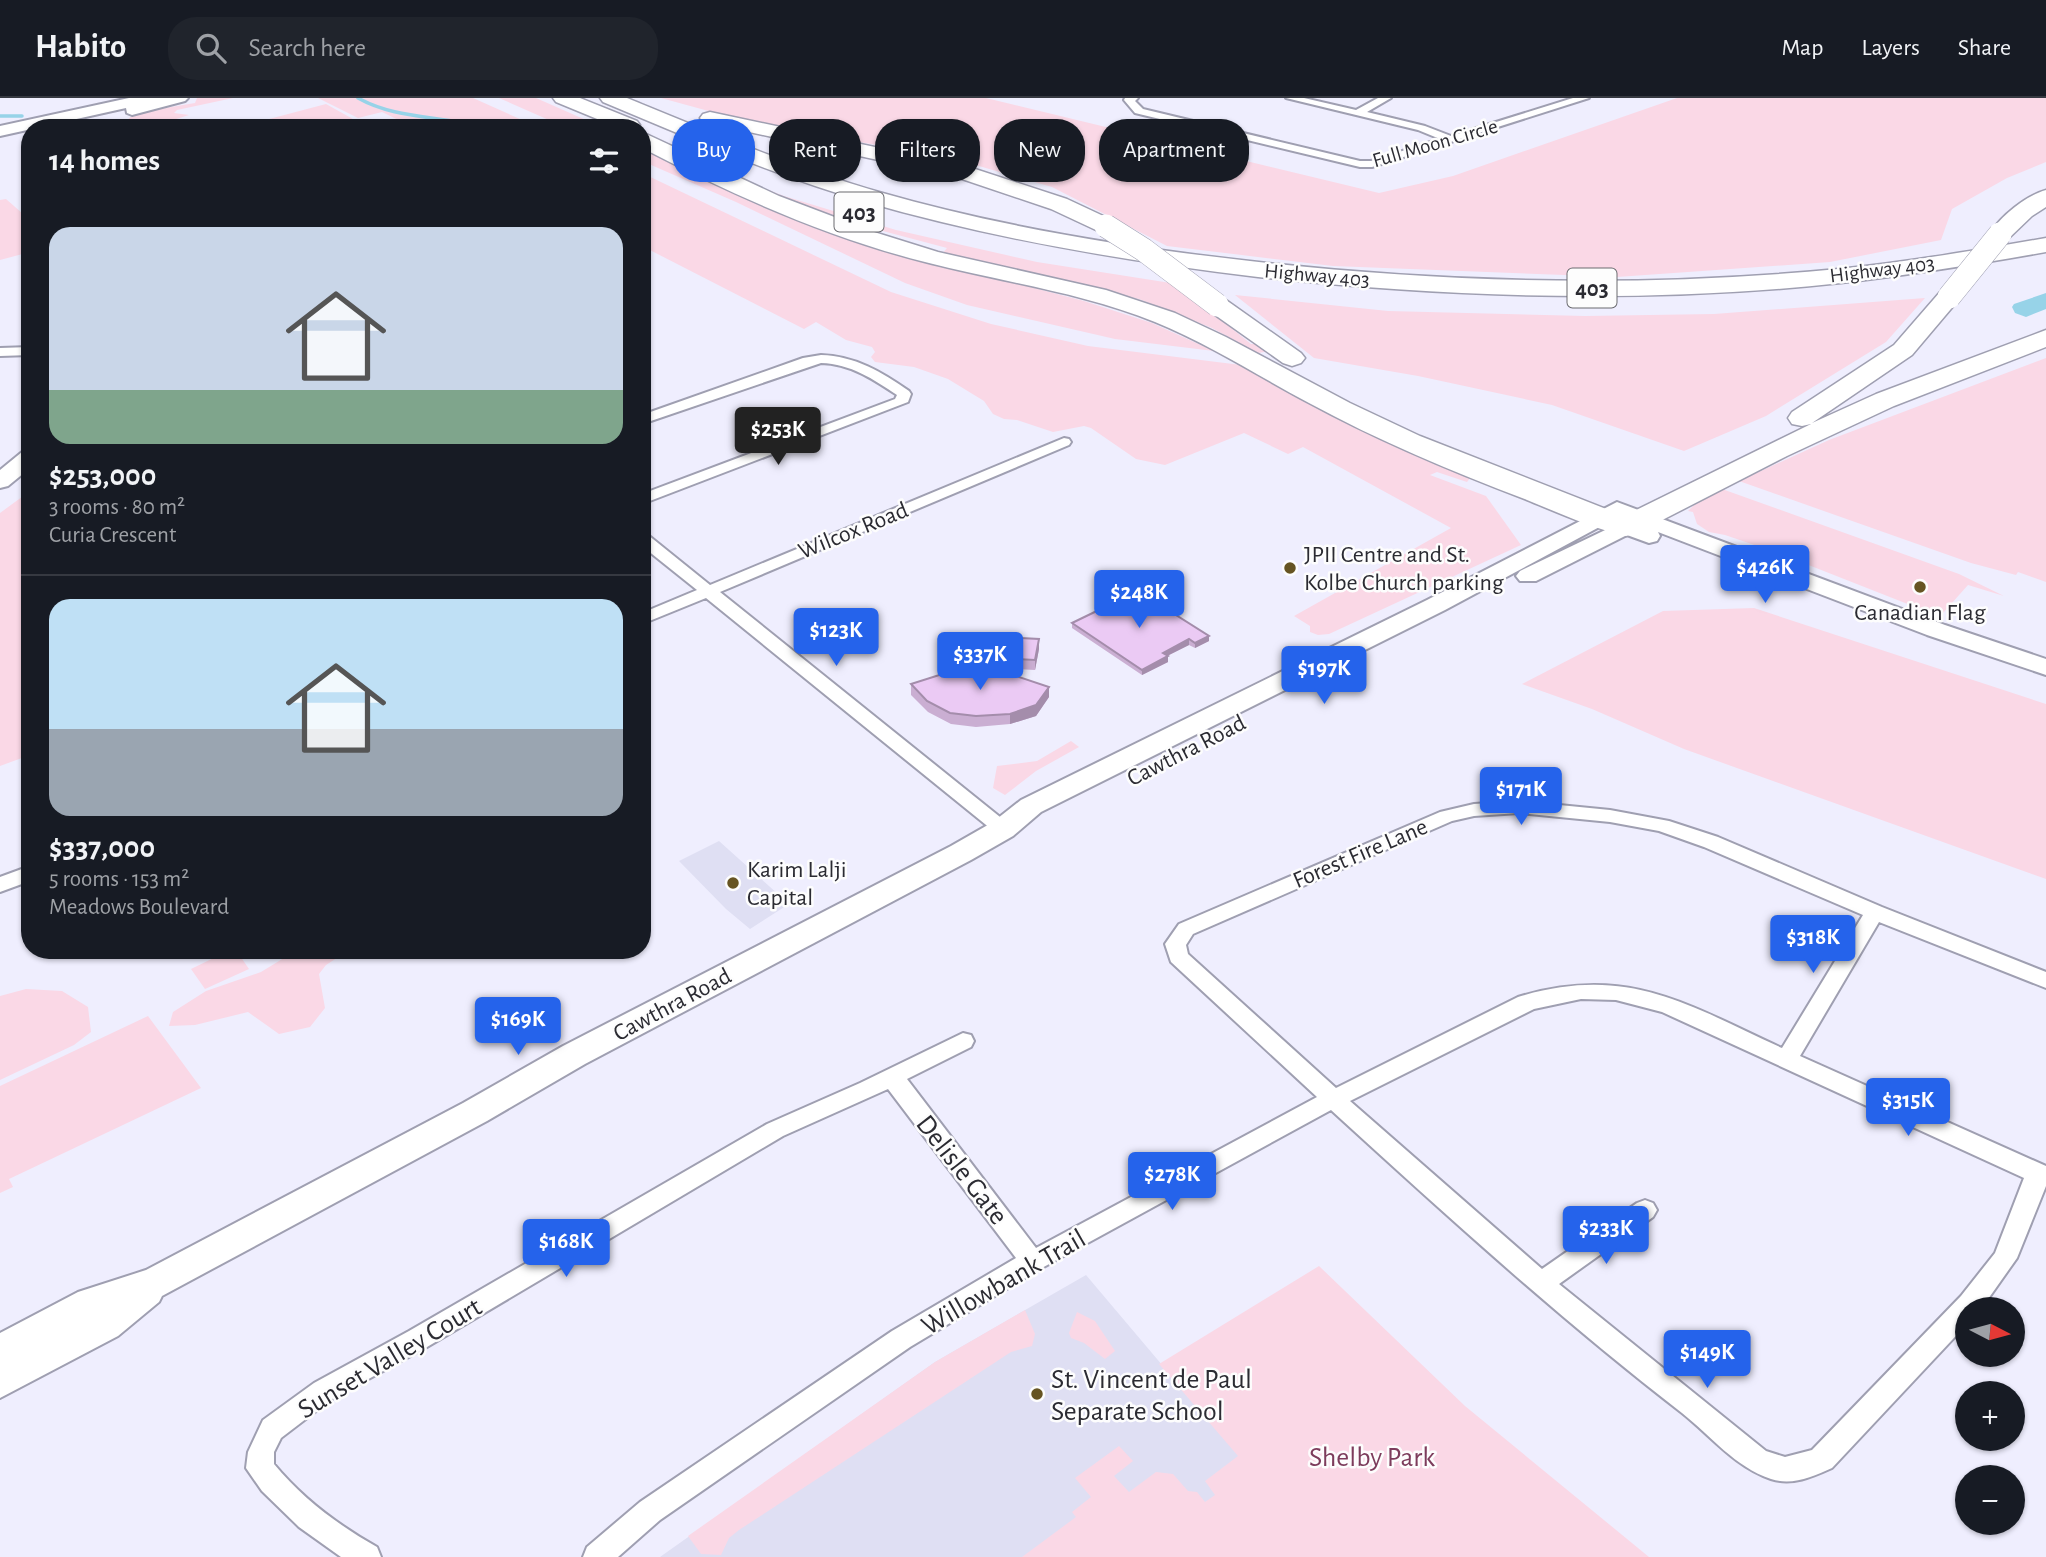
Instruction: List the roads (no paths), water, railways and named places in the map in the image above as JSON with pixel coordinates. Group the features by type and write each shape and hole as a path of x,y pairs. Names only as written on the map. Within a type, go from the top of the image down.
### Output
{"highway":[{"name":"Highway 403","path":"563,98 611,119"},
{"name":"Highway 403","path":"610,98 785,168 913,208 998,229 1112,250 1292,274 1496,287 1677,286 1849,274 2046,245"},
{"path":"642,98 750,128 973,175 1045,198 1106,226 1144,250 1292,358 1360,399 1621,518"},
{"name":"Highway 403","path":"651,136 813,198 934,232 1097,265 1287,291 1501,304 1699,303 1837,293 2046,265"},
{"path":"651,138 751,192 855,235 930,257 1089,294 1169,319 1219,342 1392,435 1621,518 1705,476 1885,400 2046,338"},
{"path":"1705,476 1835,398 1903,350 2000,234 2024,211 2046,197"}],"main road":[{"path":"93,119 150,98"},
{"path":"94,119 180,98"},
{"path":"62,101 89,119"},
{"path":"0,131 21,128"},
{"path":"0,140 21,136"},
{"path":"0,481 21,464"},
{"path":"0,500 21,485"},
{"path":"1621,518 2046,667"},
{"path":"1621,518 1868,621 2046,682"},
{"name":"Cawthra Road","path":"0,1351 91,1303 157,1282 475,1112 574,1055 1003,829 1045,821 1621,518"},
{"name":"Cawthra Road","path":"0,1381 105,1325 157,1282"}],"street":[{"name":"Full Moon Circle","path":"1133,98 1129,100 1131,105 1139,111 1360,163 1385,160 1584,98"},
{"path":"1291,98 1421,128 1452,140"},
{"path":"1358,113 1386,98"},
{"path":"0,352 21,351"},
{"path":"651,417 808,361 827,358 842,359 854,364 904,394 901,402 651,496"},
{"name":"Wilcox Road","path":"651,615 1064,442"},
{"path":"651,545 1003,829"},
{"name":"Forest Fire Lane","path":"1334,1098 1192,971 1178,957 1175,944 1186,929 1208,919 1447,816 1484,808 1519,807 1610,816 1662,825 1711,842 1875,912 2046,980"},
{"path":"0,885 21,877"},
{"path":"1334,1098 1540,1284 1639,1368 1721,1429 1760,1462 1779,1470 1801,1469 1822,1459 1970,1304 2005,1258 2042,1175 1787,1059 1875,912"},
{"name":"Willowbank Trail","path":"597,1557 650,1511 901,1339 1031,1262 1334,1098 1525,1003 1550,994 1578,990 1628,994 1670,1006 1787,1059"},
{"name":"Sunset Valley Court","path":"367,1557 322,1531 260,1468 261,1452 272,1429 323,1391 418,1339 775,1130 892,1077 963,1041"},
{"name":"Delisle Gate","path":"892,1077 1021,1244 1031,1262"},
{"path":"1540,1284 1645,1210"}],"water":[{"path":"2046,293 2046,309 2026,317 2015,313 2012,307 2014,304"}],"waterway":[{"path":"358,98 388,110 436,119"},
{"path":"0,116 22,116"}],"place":[{"name":"JPII Centre and St. Kolbe Church parking","path":"1290,568"},
{"name":"Canadian Flag","path":"1920,587"},
{"name":"Karim Lalji Capital","path":"733,883"},
{"name":"St. Vincent de Paul Separate School","path":"1037,1394"}],"park label":[{"name":"Shelby Park","path":"1372,1456"}]}
